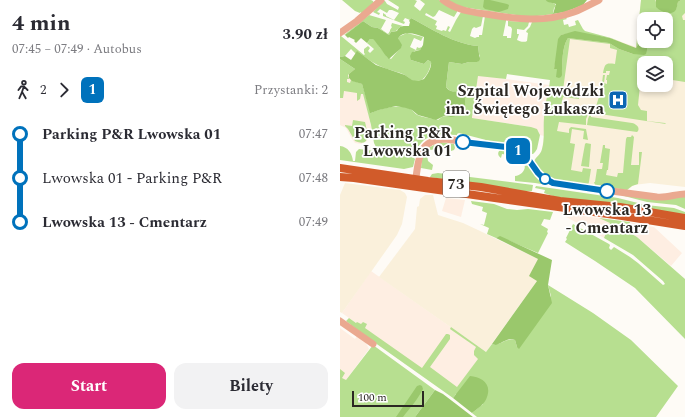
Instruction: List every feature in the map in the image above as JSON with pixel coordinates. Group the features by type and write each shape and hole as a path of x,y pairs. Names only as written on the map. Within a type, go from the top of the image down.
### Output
{"main road":[{"name":"73","path":"340,168 415,183 685,226"},
{"name":"73","path":"340,177 481,187 571,202 620,207 685,218"}],"street":[{"path":"340,33 361,18 381,0"},
{"path":"443,0 460,9 508,18 530,20 568,14 599,0"},
{"path":"415,183 422,150 431,141 445,139 514,149 526,156 542,177 553,183 657,197 685,194"},
{"path":"340,321 373,344"}],"shaded area":[{"name":"Szpital Wojewódzki im. Świętego Łukasza","path":"641,0 685,0 685,187 650,183 634,185 627,190 577,185 534,162 542,149 559,31 610,38 636,47 637,38 637,48 673,48 673,12 640,12"},
{"path":"358,68 373,135 369,135 367,141 361,144 355,143 346,128 340,125 340,74"},
{"path":"478,75 549,85 544,117 544,136 540,135 539,132 531,127 472,118"},
{"path":"345,183 400,190 405,193 407,197 402,224 397,235 342,313 340,312 340,195"},
{"path":"425,195 433,195 438,215 463,223 538,259 537,281 486,352 379,277 415,229 417,207 419,206 420,199"},
{"path":"446,198 465,200 461,217 442,211"},
{"path":"561,213 654,227 682,253 671,266 637,237 611,223 604,238"},
{"path":"371,271 486,352 456,394 342,313"},
{"path":"340,328 355,339 357,336 365,341 369,349 340,388"}],"green space":[{"path":"342,0 371,0 374,4 362,15 361,12 355,11"},
{"path":"388,0 415,0 417,1 414,6 420,11 425,4 420,0 439,0 457,11 454,17 439,10 433,17 426,13 425,15 437,21 435,25 437,26 436,29 446,31 448,26 450,27 448,31 450,32 461,12 483,16 481,26 476,28 474,27 472,29 470,36 475,38 482,35 485,16 506,19 503,36 507,36 507,38 511,38 512,29 508,26 508,21 529,22 528,26 524,30 517,29 517,34 519,34 517,40 523,42 527,41 528,33 526,32 532,22 566,18 567,19 563,20 564,25 568,24 569,27 576,25 575,21 578,20 585,31 611,38 624,43 610,38 573,32 561,35 554,69 557,69 562,75 563,51 568,38 609,43 619,49 633,54 639,54 644,48 673,48 673,12 640,12 641,0 656,0 655,1 676,9 678,2 685,0 685,13 682,16 683,20 685,20 685,82 673,80 673,56 637,56 637,92 639,92 638,105 641,110 647,111 647,121 666,124 600,114 596,107 603,75 605,75 604,83 607,84 607,75 609,75 610,71 603,73 605,65 615,64 617,50 610,48 610,44 570,39 563,90 567,92 564,92 563,95 579,97 579,99 563,97 561,106 590,110 586,119 586,125 559,122 557,131 569,133 569,129 571,127 586,129 588,140 583,139 584,131 572,129 570,143 575,144 571,170 582,172 583,168 591,169 588,185 565,182 551,178 539,169 534,162 543,145 544,113 550,80 507,74 506,79 478,76 472,118 537,129 540,135 537,149 533,154 521,149 459,133 457,135 434,135 422,142 413,151 376,147 363,94 361,94 360,99 357,101 357,93 344,91 343,98 340,98 340,59 355,69 348,75 349,79 347,79 347,82 350,83 351,80 362,84 371,113 386,108 402,107 412,110 419,116 438,120 442,117 451,117 459,93 453,92 446,87 449,62 462,64 477,62 480,56 478,46 469,45 452,39 411,18 410,20 405,18 403,21 405,22 404,24 383,16 383,13 394,20 399,13 392,10 389,10 387,13 380,9 377,12 380,13 379,15 373,12 383,1 398,10 399,7"},
{"path":"446,0 545,0 555,4 556,6 554,8 554,14 529,17 462,7"},
{"path":"484,0 507,4 509,5 508,9 499,12 485,9 483,7"},
{"path":"545,0 587,0 583,5 565,12 553,14 556,4"},
{"path":"656,0 681,0 678,2 677,8 673,12 665,12 656,7"},
{"path":"369,15 386,20 381,29 388,34 392,27 392,23 403,26 396,31 391,32 389,35 363,21 344,35"},
{"path":"411,18 452,39 469,45 478,46 479,61 462,64 449,62 446,87 452,91 463,94 465,98 464,109 457,116 443,117 436,120 418,115 412,110 396,106 370,113 362,84 352,81 349,78 349,74 355,69 340,59 340,57 345,56 351,60 357,51 376,65 405,75 412,80 418,81 424,79 430,69 431,62 428,60 424,64 411,60 410,56 412,52 420,50 423,45 424,37 410,33 403,34 398,38 402,45 401,48 389,59 373,39 370,39 367,43 361,38 356,43 354,41 355,40 349,37 348,38 345,35 363,21 389,35 391,32 397,31 403,26 409,26 409,21"},
{"path":"575,31 610,38 636,48 637,46 637,48 647,48 647,50 646,54 644,55 633,54 619,49 609,43 568,38 563,51 562,75 559,78 556,77 557,69 554,69 558,39 561,35"},
{"path":"407,33 423,37 421,41 414,38 410,47 416,50 417,47 422,47 420,50 414,51 411,60 424,64 428,60 431,62 427,74 421,80 412,80 403,74 372,62 358,52 356,54 351,49 345,56 340,57 340,36 364,55 364,49 368,46 370,48 368,51 370,53 374,49 367,43 370,39 374,39 387,57 391,59 401,47 398,37"},
{"path":"591,111 591,117 632,123 637,126 638,131 587,125"},
{"path":"353,120 365,122 367,138 364,142 360,143 355,141 345,126 352,126"},
{"path":"632,135 634,137 631,165 639,165 639,152 642,152 638,184 627,190 595,185 594,182 597,169 602,169 603,163 600,163 603,145 605,145 605,148 610,149 608,170 606,175 617,177 618,173 623,173 626,139"},
{"path":"440,142 454,144 455,148 451,151 451,147 437,146 437,149 430,150 427,155 428,161 433,165 432,170 421,168 422,158 426,149"},
{"path":"586,143 591,144 589,167 581,166"},
{"path":"340,146 349,151 352,155 353,161 355,161 356,152 359,149 412,156 415,159 413,167 404,169 340,160"},
{"path":"503,149 515,152 554,186 515,181 515,176 523,172 525,165 521,161 514,159 514,156 502,154 501,158 498,153"},
{"path":"438,173 533,185 532,191 522,191 430,177 432,174"},
{"path":"536,186 618,198 646,205 674,208 685,212 685,215 559,198 544,193 545,190 535,188"},
{"path":"624,196 685,197 685,209 676,205 647,202"},
{"path":"471,201 494,204 507,209 528,209 553,212 550,220 544,219 541,225 548,229 548,233 538,253 500,237 496,238 487,234 489,228 480,224 484,225 487,213 482,211 483,207 472,204"},
{"path":"599,218 630,222 629,226 622,224 621,226 637,237 685,279 685,339 635,288 565,242 573,224 609,244 609,248 611,250 614,247 630,257 663,285 665,284 633,255 604,238 610,223"},
{"path":"500,236 552,260 548,285 552,303 519,349 515,340 512,339 496,345 492,344 537,281 529,276 538,259 496,238"},
{"path":"548,285 593,313 631,340 678,386 656,417 477,417 472,413 483,404 456,394 453,398 346,321 349,318 356,323 361,324 363,322 367,324 365,328 422,368 446,334 450,335 450,339 430,367 457,387 478,359 474,355 476,347 450,329 451,327 486,352 492,344 498,344 512,339 515,340 517,347 551,296"},
{"path":"373,345 435,390 415,417 340,417 340,369 345,373 342,378 346,380"},
{"path":"470,376 482,379 487,384 488,388 485,402 472,413 453,398"},
{"path":"420,385 423,389 414,403 403,417 396,417 417,386"},
{"path":"435,390 443,394 473,417 415,417"}],"bus line":[{"name":"1","path":"463,142 514,149 526,156 542,177 553,183 607,191"}],"place":[{"name":"Szpital Wojewódzki im. Świętego Łukasza","path":"618,100"},
{"name":"Parking P&R Lwowska 01","path":"463,142"},
{"name":"Lwowska 13 - Cmentarz","path":"607,191"}]}
